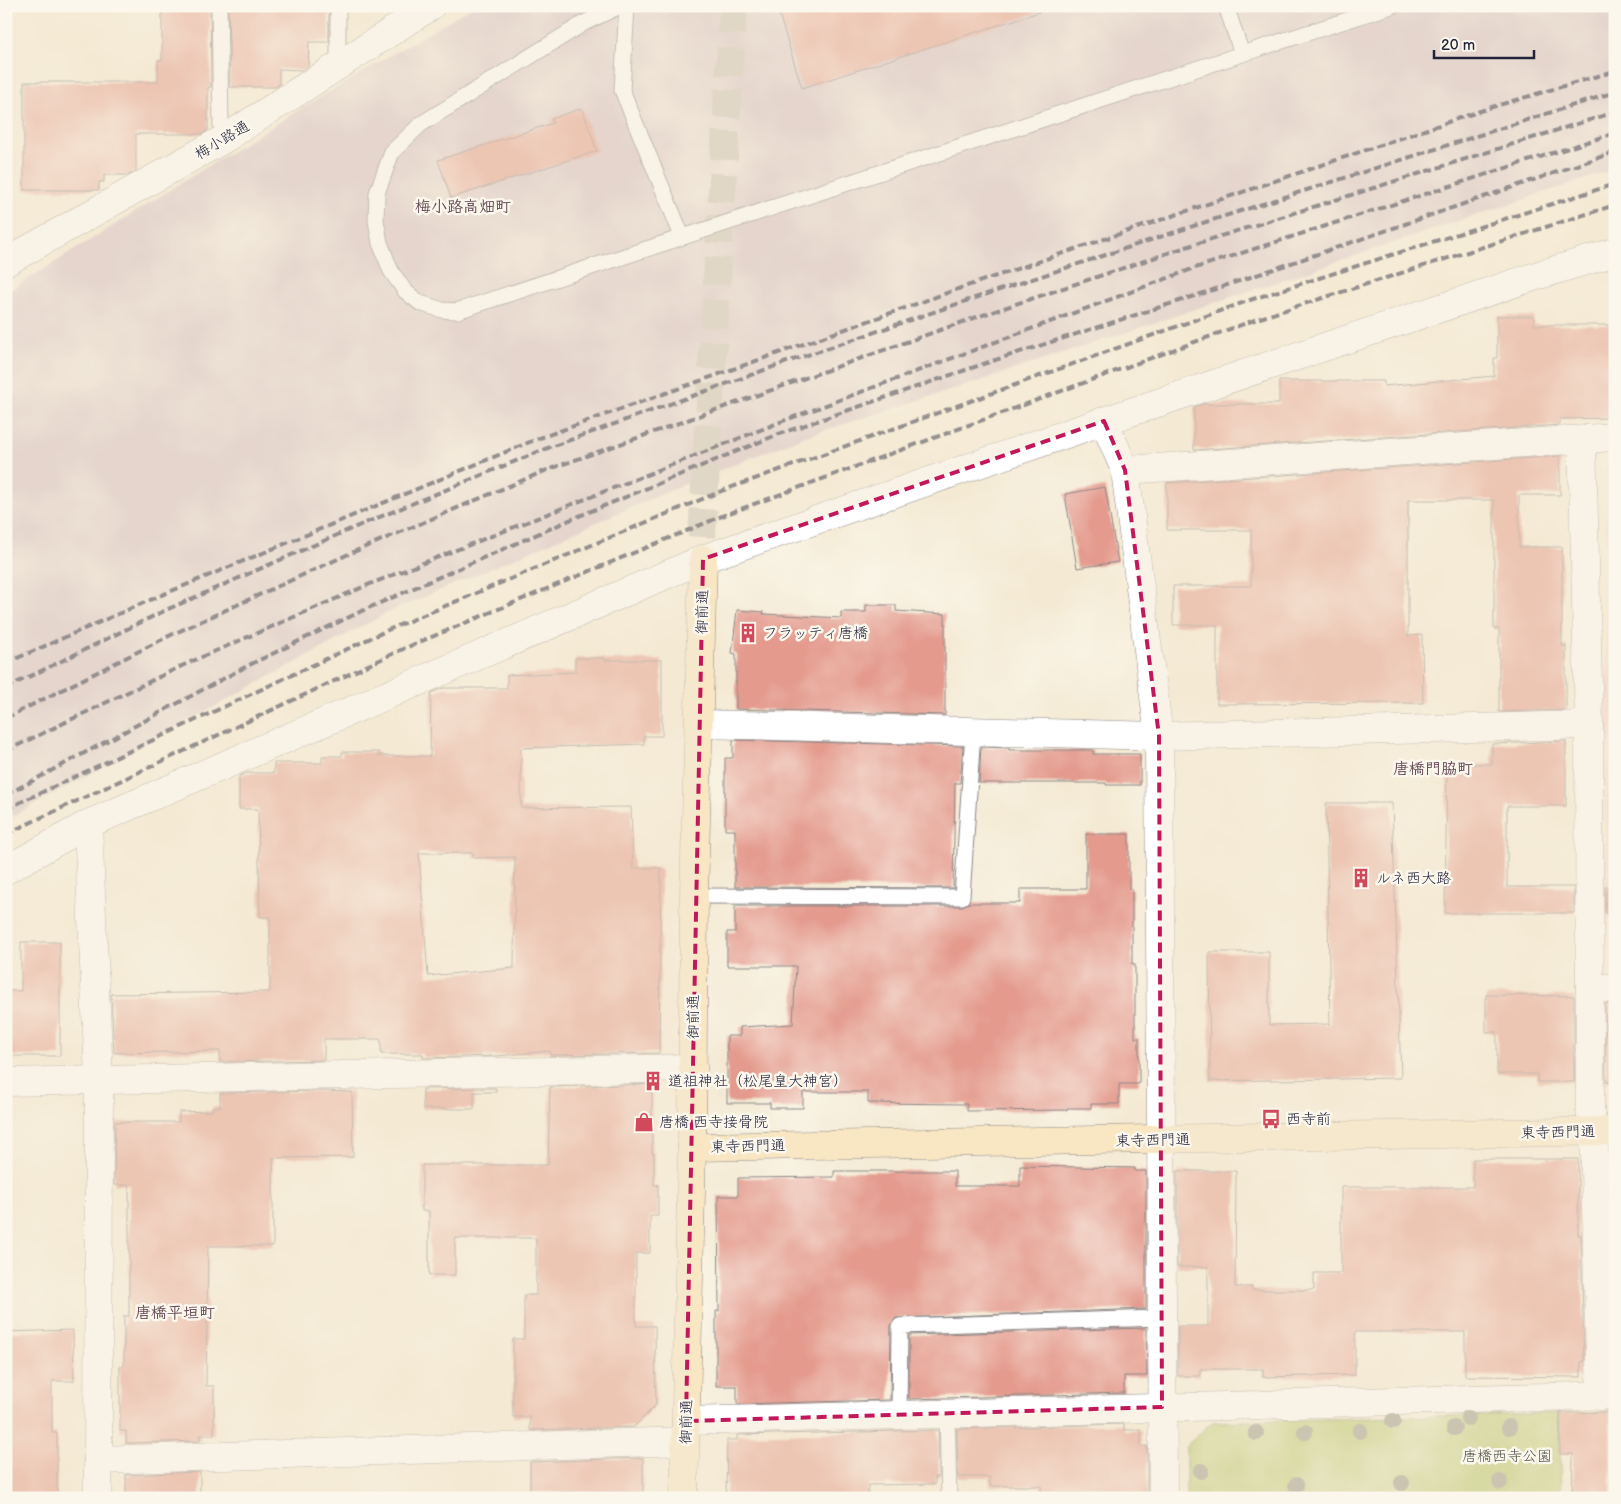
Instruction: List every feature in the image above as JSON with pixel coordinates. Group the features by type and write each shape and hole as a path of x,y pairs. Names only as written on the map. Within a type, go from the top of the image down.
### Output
{"street":[{"name":"梅小路通","path":"6,262 224,139 338,68 431,6"},
{"path":"6,870 88,824 703,548 1104,421 1539,275 1615,252"},
{"path":"1104,421 1125,470 1159,736 1163,1498"},
{"path":"1125,470 1615,436"},
{"path":"98,1460 686,1431 900,1415 1608,1396 1604,1132 1590,1110 1602,988 1589,725 1582,439"},
{"name":"御前通","path":"684,1498 692,1147 694,896 700,724 703,548"},
{"path":"700,724 1159,736 1589,725"},
{"path":"88,824 98,1080 98,1498"},
{"path":"6,1082 693,1068"},
{"name":"東寺西門通","path":"692,1147 1604,1132"}],"lane":[{"path":"219,6 221,126 224,139"},
{"path":"338,6 338,68"},
{"path":"620,6 584,23 420,124 392,152 377,193 376,220 380,243 391,271 406,291 420,303 442,310 457,311 1391,6"},
{"path":"627,6 622,90 682,236"},
{"path":"1226,6 1242,54"},
{"path":"694,896 962,897 973,732"},
{"path":"900,1415 900,1326 1161,1318"},
{"path":"947,1414 949,1498"}],"highlighted area":[{"path":"1104,421 1125,470 1159,736 1162,1407 686,1421 703,559"}],"shaded area":[{"path":"473,6 1615,6 1615,169 974,383 803,437 671,490 387,613 6,820 6,293 259,134"},
{"path":"1615,454 1615,919 1605,920 1607,459"}],"green space":[{"name":"唐橋西寺公園","path":"1559,1413 1561,1498 1186,1498 1186,1446 1212,1422"}],"building":[{"path":"162,6 210,6 211,87 208,87 208,130 202,134 136,134 136,171 129,175 104,175 104,182 99,182 99,190 24,190 24,82 158,82 158,60 162,60"},
{"path":"228,6 329,6 329,42 309,42 308,66 302,70 279,69 279,85 275,87 230,87"},
{"path":"801,6 1038,6 1039,12 802,88 779,14"},
{"path":"582,108 597,151 451,198 438,160 553,123 551,119"},
{"path":"1497,316 1534,316 1534,325 1614,325 1614,418 1560,419 1560,425 1194,450 1194,407 1203,404 1279,404 1279,381 1384,381 1384,386 1494,376 1494,358 1497,358"},
{"path":"1560,456 1560,495 1519,495 1519,547 1562,547 1562,646 1566,646 1566,710 1499,712 1499,629 1494,629 1494,500 1408,500 1408,636 1422,635 1423,703 1217,704 1217,625 1173,625 1173,586 1251,586 1251,530 1167,530 1167,483"},
{"path":"1105,487 1118,562 1077,568 1065,494"},
{"path":"866,605 896,605 896,611 945,614 945,715 736,709 736,654 732,653 737,610 764,612 763,614 841,618 841,612 866,612"},
{"path":"575,658 662,660 662,736 644,736 644,744 521,748 521,808 631,807 633,868 661,868 659,1053 550,1055 550,1051 496,1056 423,1058 423,1054 381,1054 381,1039 324,1039 324,1060 220,1062 220,1051 114,1053 111,994 270,992 270,917 260,917 258,809 239,809 239,776 247,773 274,773 274,763 322,763 322,756 342,756 342,752 379,752 379,756 430,756 431,693 443,688 507,688 507,675 575,672","holes":["419,853 473,853 473,858 515,857 514,968 428,976"]},
{"path":"733,740 963,746 960,783 955,783 953,888 735,887 735,830 725,830 725,758 733,758"},
{"path":"1566,741 1566,806 1507,806 1507,887 1574,887 1574,913 1445,913 1447,764 1492,764 1492,744"},
{"path":"981,747 1009,748 1009,750 1093,750 1093,754 1140,754 1140,785 1106,785 1106,783 979,783"},
{"name":"ルネ西大路","path":"1326,803 1392,803 1401,1078 1210,1081 1209,952 1269,952 1269,1025 1330,1024"},
{"path":"1086,834 1129,834 1129,889 1132,889 1132,964 1135,964 1135,1038 1139,1038 1139,1084 1119,1084 1119,1104 1091,1104 1091,1108 1067,1108 1067,1110 967,1111 967,1104 868,1103 868,1092 803,1092 803,1108 770,1108 770,1103 727,1103 727,1036 740,1036 740,1027 793,1024 796,966 727,966 727,932 735,932 735,906 962,906 969,903 1020,903 1020,889 1086,889"},
{"path":"1605,887 1615,887 1615,913 1605,913"},
{"path":"21,942 60,942 60,1056 6,1056 6,991 21,991"},
{"path":"1486,995 1574,996 1574,1082 1537,1082 1537,1074 1497,1074 1497,1032 1486,1032"},
{"path":"1605,1004 1615,1004 1615,1082 1606,1082"},
{"path":"659,1084 652,1086 652,1153 654,1153 654,1185 658,1185 658,1216 650,1216 650,1253 636,1253 636,1326 655,1326 656,1405 634,1427 530,1430 530,1417 513,1417 513,1339 524,1339 524,1295 536,1295 536,1238 455,1238 455,1275 429,1275 429,1211 422,1211 422,1165 548,1165 550,1087"},
{"path":"496,1088 496,1092 474,1092 474,1109 423,1109 423,1089"},
{"path":"352,1092 353,1157 273,1158 273,1246 208,1246 206,1386 214,1386 214,1435 200,1435 200,1441 126,1443 126,1431 120,1431 120,1366 124,1366 124,1316 129,1316 129,1185 114,1185 115,1122 179,1122 179,1112 212,1111 212,1107 220,1107 220,1093"},
{"path":"1473,1159 1578,1159 1578,1235 1581,1235 1584,1362 1581,1362 1581,1377 1465,1376 1465,1332 1355,1332 1355,1375 1263,1377 1263,1369 1200,1369 1200,1376 1178,1376 1178,1326 1208,1326 1208,1267 1177,1267 1177,1171 1236,1171 1235,1287 1252,1287 1252,1290 1314,1290 1314,1273 1341,1273 1341,1187 1473,1187"},
{"path":"1020,1166 1135,1168 1135,1171 1146,1171 1146,1309 896,1318 891,1326 890,1400 737,1404 737,1386 716,1386 716,1311 719,1311 718,1196 738,1196 738,1178 834,1177 834,1171 955,1171 955,1186 1020,1186"},
{"path":"1146,1328 1147,1376 1124,1376 1124,1393 909,1399 909,1335"},
{"path":"73,1330 74,1381 52,1381 52,1433 57,1433 57,1498 6,1498 6,1332"},
{"path":"1610,1412 1611,1498 1572,1498 1573,1454 1560,1454 1560,1413"},
{"path":"1124,1424 1124,1430 1141,1430 1141,1446 1147,1446 1147,1498 1041,1493 1041,1486 990,1486 990,1477 958,1477 957,1429"},
{"path":"938,1430 939,1477 935,1477 935,1484 868,1485 868,1498 726,1498 727,1440 737,1440 737,1435"},
{"path":"643,1458 643,1493 530,1492 530,1462"},
{"path":"200,1472 200,1498 126,1498 126,1475"}],"tunnel":[{"path":"702,537 733,6"}],"railway":[{"path":"6,663 157,597 537,439 958,289 1492,107 1615,71"},
{"path":"6,688 166,610 353,528 545,449 784,363 969,300 1184,229 1615,92"},
{"path":"6,718 171,635 351,553 547,470 974,318 1189,246 1615,112"},
{"path":"6,751 188,663 370,584 783,421 1195,268 1615,133"},
{"path":"6,795 249,665 366,609 572,519 779,434 989,362 1204,293 1615,152"},
{"path":"6,809 390,629 724,490 1253,299 1615,184"},
{"path":"6,834 405,648 727,514 1260,318 1615,205"}],"place":[{"name":"フラッティ唐橋","path":"748,633"},
{"name":"ルネ西大路","path":"1361,878"},
{"name":"道祖神社（松尾皇大神宮）","path":"653,1081"},
{"name":"西寺前","path":"1271,1119"},
{"name":"唐橋 西寺接骨院","path":"644,1122"}],"district":[{"name":"梅小路高畑町","path":"463,206"},
{"name":"唐橋門脇町","path":"1433,768"},
{"name":"唐橋平垣町","path":"175,1312"}]}
